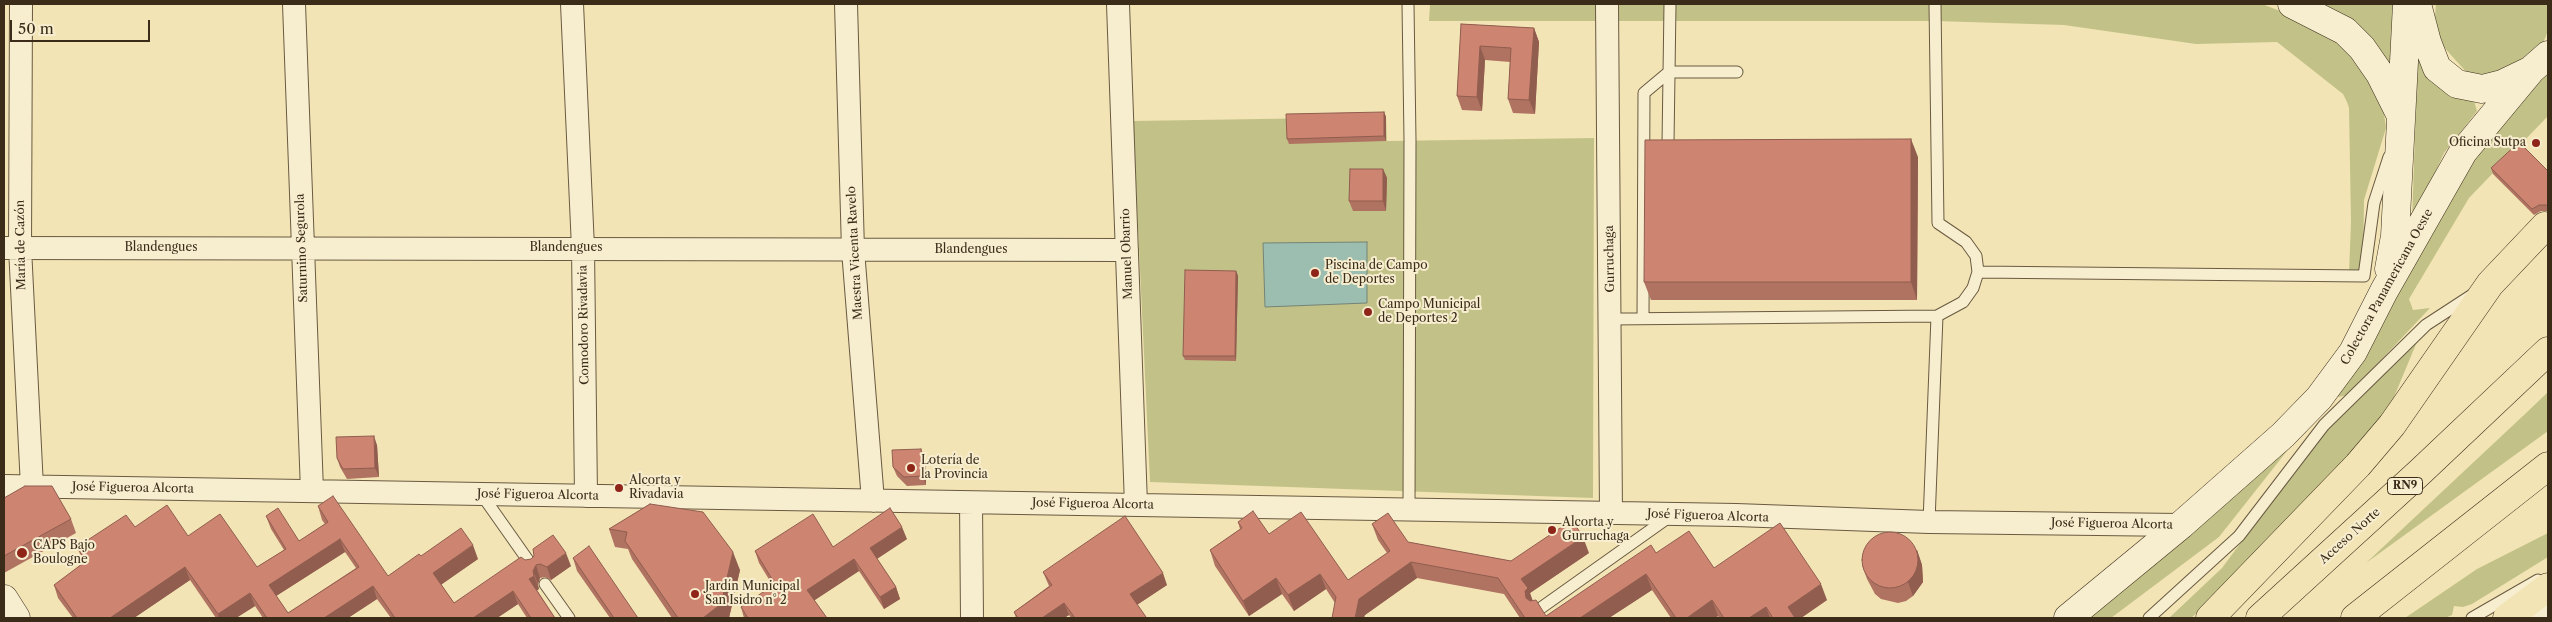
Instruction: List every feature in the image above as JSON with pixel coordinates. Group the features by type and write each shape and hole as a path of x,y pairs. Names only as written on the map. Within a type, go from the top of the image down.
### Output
{"highway":[{"path":"2210,618 2352,472 2392,425 2490,284 2545,226"},
{"name":"Acceso Norte","path":"2260,618 2420,472 2548,350"},
{"path":"2355,618 2548,466"},
{"path":"2507,618 2548,587"}],"street":[{"name":"María de Cazón","path":"21,4 12,248 32,487"},
{"name":"Saturnino Segurola","path":"294,4 312,492"},
{"name":"Comodoro Rivadavia","path":"572,4 583,248 586,496"},
{"name":"Maestra Vicenta Ravelo","path":"846,4 853,250 873,501"},
{"name":"Manuel Obarrio","path":"1118,4 1136,505"},
{"name":"Gurruchaga","path":"1607,4 1611,513"},
{"path":"2292,4 2344,31 2362,48 2380,74 2402,118"},
{"path":"2384,291 2396,236 2407,4"},
{"path":"2417,4 2427,42 2437,68 2457,84 2482,89 2502,84 2540,62"},
{"name":"Colectora Panamericana Oeste","path":"2068,618 2182,525 2283,435 2319,398 2353,352 2384,291 2463,152 2540,62"},
{"name":"Blandengues","path":"12,248 302,247 1127,250"},
{"name":"José Figueroa Alcorta","path":"4,486 1673,514 1928,522 2182,525"},
{"path":"971,502 972,618"},
{"path":"4,599 16,618"},
{"path":"2534,618 2548,603"}],"lane":[{"path":"1408,4 1410,140 1409,510"},
{"path":"1668,144 1670,4"},
{"path":"1610,319 1937,316 1963,302 1973,288 1978,272 1976,256 1966,242 1938,223 1934,4"},
{"path":"1643,318 1644,93 1669,72 1737,72"},
{"path":"1978,272 2364,276 2374,203 2402,118"},
{"path":"2149,618 2239,536 2305,447 2331,418 2426,325 2490,284"},
{"path":"1928,522 1937,316"},
{"path":"482,494 532,566"},
{"path":"1538,610 1673,514"},
{"path":"2472,618 2548,574"},
{"path":"545,584 569,618"}],"green space":[{"path":"1430,4 2262,4 2319,26 2359,59 2383,107 2386,128 2364,200 2363,273 2349,273 2351,222 2349,108 2347,102 2343,94 2277,42 2196,44 2064,25 1935,21 1429,21"},
{"path":"2318,4 2399,4 2396,77"},
{"path":"2436,4 2548,4 2548,31 2543,43 2527,57 2487,80 2469,75 2442,45 2435,16"},
{"path":"2418,40 2473,98 2477,111 2444,153 2412,223"},
{"path":"2548,72 2548,116 2469,198 2409,299 2413,310 2430,308 2348,395 2333,398 2485,139"},
{"name":"Campo Municipal de Deportes 2","path":"1386,117 1387,141 1594,138 1593,498 1150,482 1133,121"},
{"path":"2419,337 2394,397 2352,458 2231,583 2191,618 2169,618 2222,568 2323,432"},
{"path":"2548,392 2548,431 2366,563 2525,414"},
{"path":"2298,437 2219,537 2111,618 2087,618"},
{"path":"2548,533 2548,557 2472,604 2463,607 2454,606 2452,615 2445,618 2405,618 2477,569"}],"shaded area":[{"name":"Piscina de Campo de Deportes","path":"1367,242 1367,303 1265,307 1263,243"}],"building":[{"path":"1461,24 1534,28 1529,100 1508,99 1511,48 1480,46 1477,97 1457,96"},
{"path":"1384,112 1384,136 1287,139 1286,114"},
{"path":"1911,139 1911,282 1644,282 1645,140"},
{"path":"2519,142 2548,171 2548,206 2539,205 2532,209 2491,168"},
{"path":"1350,169 1383,169 1383,201 1349,201"},
{"path":"1185,270 1236,271 1235,356 1183,356"},
{"path":"374,436 375,468 343,469 337,458 336,437"},
{"path":"921,449 923,476 904,477 893,467 892,450"},
{"name":"CAPS Bajo Boulogne","path":"25,486 52,486 71,519 4,556 4,498"},
{"path":"333,496 388,576 461,528 473,545 433,573 454,603 521,557 525,560 531,559 534,556 533,549 553,535 566,553 547,567 540,564 536,565 533,571 534,576 529,579 555,618 531,618 513,591 473,618 395,618 373,586 324,618 267,618 250,593 218,614 185,567 110,618 77,618 54,585 86,561 77,547 126,515 135,527 167,505 188,536 220,514 257,567 286,549 266,516 278,508 299,541 328,522 318,506","holes":["340,539 359,567 288,613 269,585"]},
{"name":"Jardín Municipal San Isidro n° 2","path":"650,504 703,512 733,552 721,604 703,618 678,618 625,541 627,532 609,529"},
{"path":"890,508 902,527 870,548 896,587 880,597 854,559 807,590 827,618 748,618 741,607 775,584 755,551 813,514 833,547"},
{"path":"1253,511 1269,534 1301,512 1348,580 1390,551 1372,524 1388,513 1408,542 1511,561 1572,520 1583,537 1521,579 1528,588 1525,591 1526,598 1530,601 1536,600 1546,616 1651,545 1656,553 1689,531 1714,568 1780,523 1821,584 1788,607 1795,618 1773,618 1766,607 1749,618 1724,618 1712,600 1687,618 1676,618 1646,574 1580,618 1525,618 1498,578 1411,562 1359,599 1355,618 1332,618 1336,597 1320,574 1288,595 1276,578 1243,601 1210,550 1242,528 1238,522"},
{"path":"1125,516 1163,573 1130,594 1145,618 1075,618 1064,603 1042,618 1018,618 1014,612 1052,585 1043,572"},
{"path":"1890,532 1901,534 1910,540 1916,549 1918,560 1916,571 1910,580 1901,586 1890,588 1879,586 1870,580 1864,571 1862,560 1864,549 1870,540 1879,534"},
{"path":"589,546 638,618 614,618 573,558"}],"place":[{"name":"Oficina Sutpa","path":"2536,143"},
{"name":"Piscina de Campo de Deportes","path":"1315,273"},
{"name":"Campo Municipal de Deportes 2","path":"1368,312"},
{"name":"Lotería de la Provincia","path":"911,468"},
{"name":"Alcorta y Rivadavia","path":"619,488"},
{"name":"Alcorta y Gurruchaga","path":"1552,530"},
{"name":"CAPS Bajo Boulogne","path":"22,553"},
{"name":"Jardín Municipal San Isidro n° 2","path":"695,594"}]}
